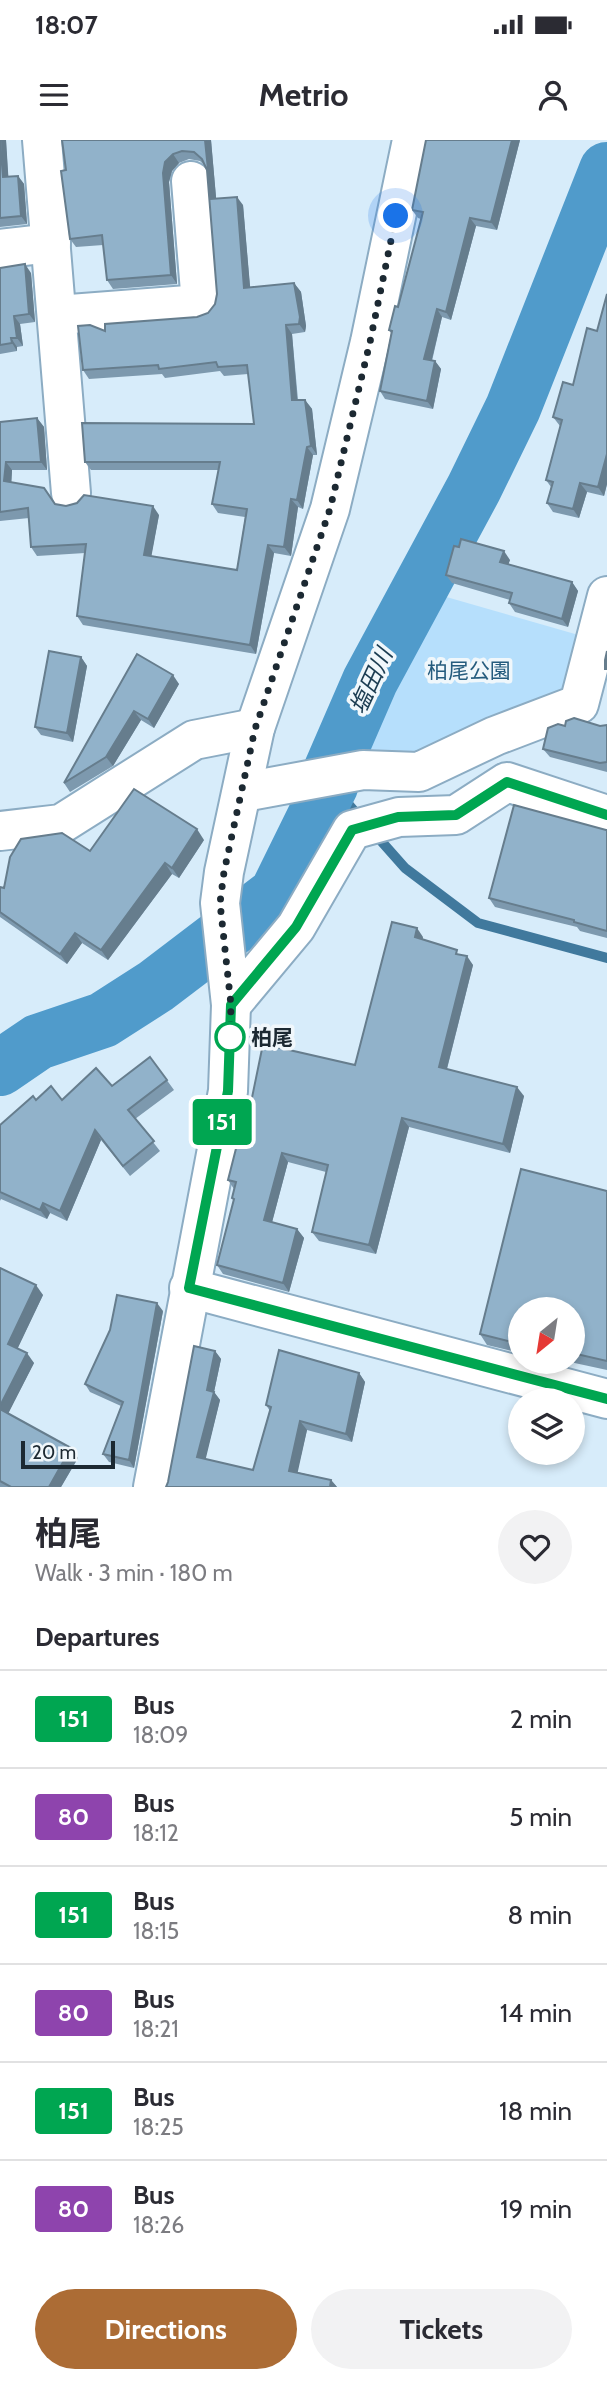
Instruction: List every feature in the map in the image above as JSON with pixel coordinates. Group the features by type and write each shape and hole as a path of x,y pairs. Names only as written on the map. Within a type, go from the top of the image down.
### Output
{"street":[{"path":"42,140 71,494"},
{"path":"153,1487 228,1091 230,993 220,903 224,872 244,792 255,729 330,509 370,342 412,140"},
{"path":"57,315 201,304 191,181"},
{"path":"0,249 51,243"},
{"path":"244,792 363,770 419,772 495,736 593,702 607,596"},
{"path":"0,831 61,824 194,740 255,729"},
{"path":"230,993 296,927 352,830 398,817 456,815 507,782 607,815"},
{"path":"189,1288 607,1399"}],"green space":[{"name":"柏尾公園","path":"436,594 582,636 570,694 418,761 354,755"}],"building":[{"path":"0,140 3,177 18,176 21,216 0,218"},
{"path":"62,140 205,140 211,199 237,197 244,288 294,283 299,324 286,325 292,400 305,400 311,446 307,447 297,500 291,499 284,547 268,545 250,645 77,616 86,544 31,547 28,508 0,512 0,422 37,418 41,462 6,462 4,481 44,488 55,504 66,506 77,503 84,495 153,506 144,555 237,570 247,509 212,504 220,462 85,462 82,423 254,424 247,365 218,367 216,362 159,369 158,365 83,370 78,326 90,325 105,331 105,324 197,317 208,313 215,304 217,294 207,170 202,159 194,152 182,151 173,154 165,162 163,173 171,275 107,280 102,235 70,239 61,171 66,170"},
{"path":"426,140 512,140 491,222 470,218 446,312 437,309 424,359 435,361 427,401 380,391 392,331 389,330 395,306 398,307 423,212 412,210"},
{"path":"25,264 29,314 14,316 17,338 11,338 12,343 0,345 0,268"},
{"path":"607,294 607,454 598,487 580,483 573,509 547,503 553,482 546,480 562,420 553,417 563,382 573,385 587,328 597,331"},
{"path":"461,539 504,551 500,562 572,582 562,619 509,603 512,593 446,575 454,546 459,547"},
{"path":"49,651 81,657 67,733 35,727"},
{"path":"137,654 173,675 148,719 134,711 106,757 64,783"},
{"path":"574,718 600,726 607,725 607,762 600,763 543,749 548,728 558,724 565,726 566,721"},
{"path":"134,789 197,829 172,868 165,863 101,950 75,933 60,954 0,912 0,887 4,888 10,857 21,839 62,833 90,851"},
{"path":"514,805 607,830 607,931 489,898"},
{"path":"392,922 417,928 415,937 457,950 456,954 467,956 439,1067 517,1087 503,1144 402,1118 369,1245 312,1232 328,1165 282,1153 264,1220 297,1229 283,1283 217,1265 234,1199 232,1198 236,1182 228,1180 243,1121 247,1122 263,1044 355,1065"},
{"path":"150,1057 167,1080 128,1110 154,1141 123,1166 95,1130 60,1211 43,1203 40,1210 0,1192 0,1125 33,1096 36,1100 51,1086 62,1100 96,1068 112,1086"},
{"path":"521,1169 607,1191 607,1361 585,1356 585,1297 508,1297 508,1341 480,1334"},
{"path":"0,1268 36,1285 8,1344 27,1353 0,1406"},
{"path":"117,1295 157,1303 129,1460 103,1454 123,1402 85,1384 110,1330"},
{"path":"194,1346 215,1351 207,1390 214,1392 197,1457 253,1470 271,1407 266,1405 279,1350 359,1373 346,1434 300,1421 289,1471 331,1480 330,1487 166,1487"},
{"path":"0,1409 71,1448 49,1487 11,1487 0,1481"}],"waterway":[{"name":"塩田川","path":"0,1068 38,1042 103,1020 156,986 277,894 331,784 331,771 370,681 474,488 513,408 607,170"},
{"path":"332,785 361,819"},
{"path":"374,833 405,868 478,923 607,958"}],"bus line":[{"name":"151","path":"607,815 507,782 456,815 398,817 352,830 296,927 231,1005 228,1091 189,1288 607,1399"}],"place":[{"name":"柏尾","path":"230,1037"}],"route":[{"path":"230,1037 231,1005 220,903 224,872 244,792 255,729 330,509 370,342 396,216"}]}
